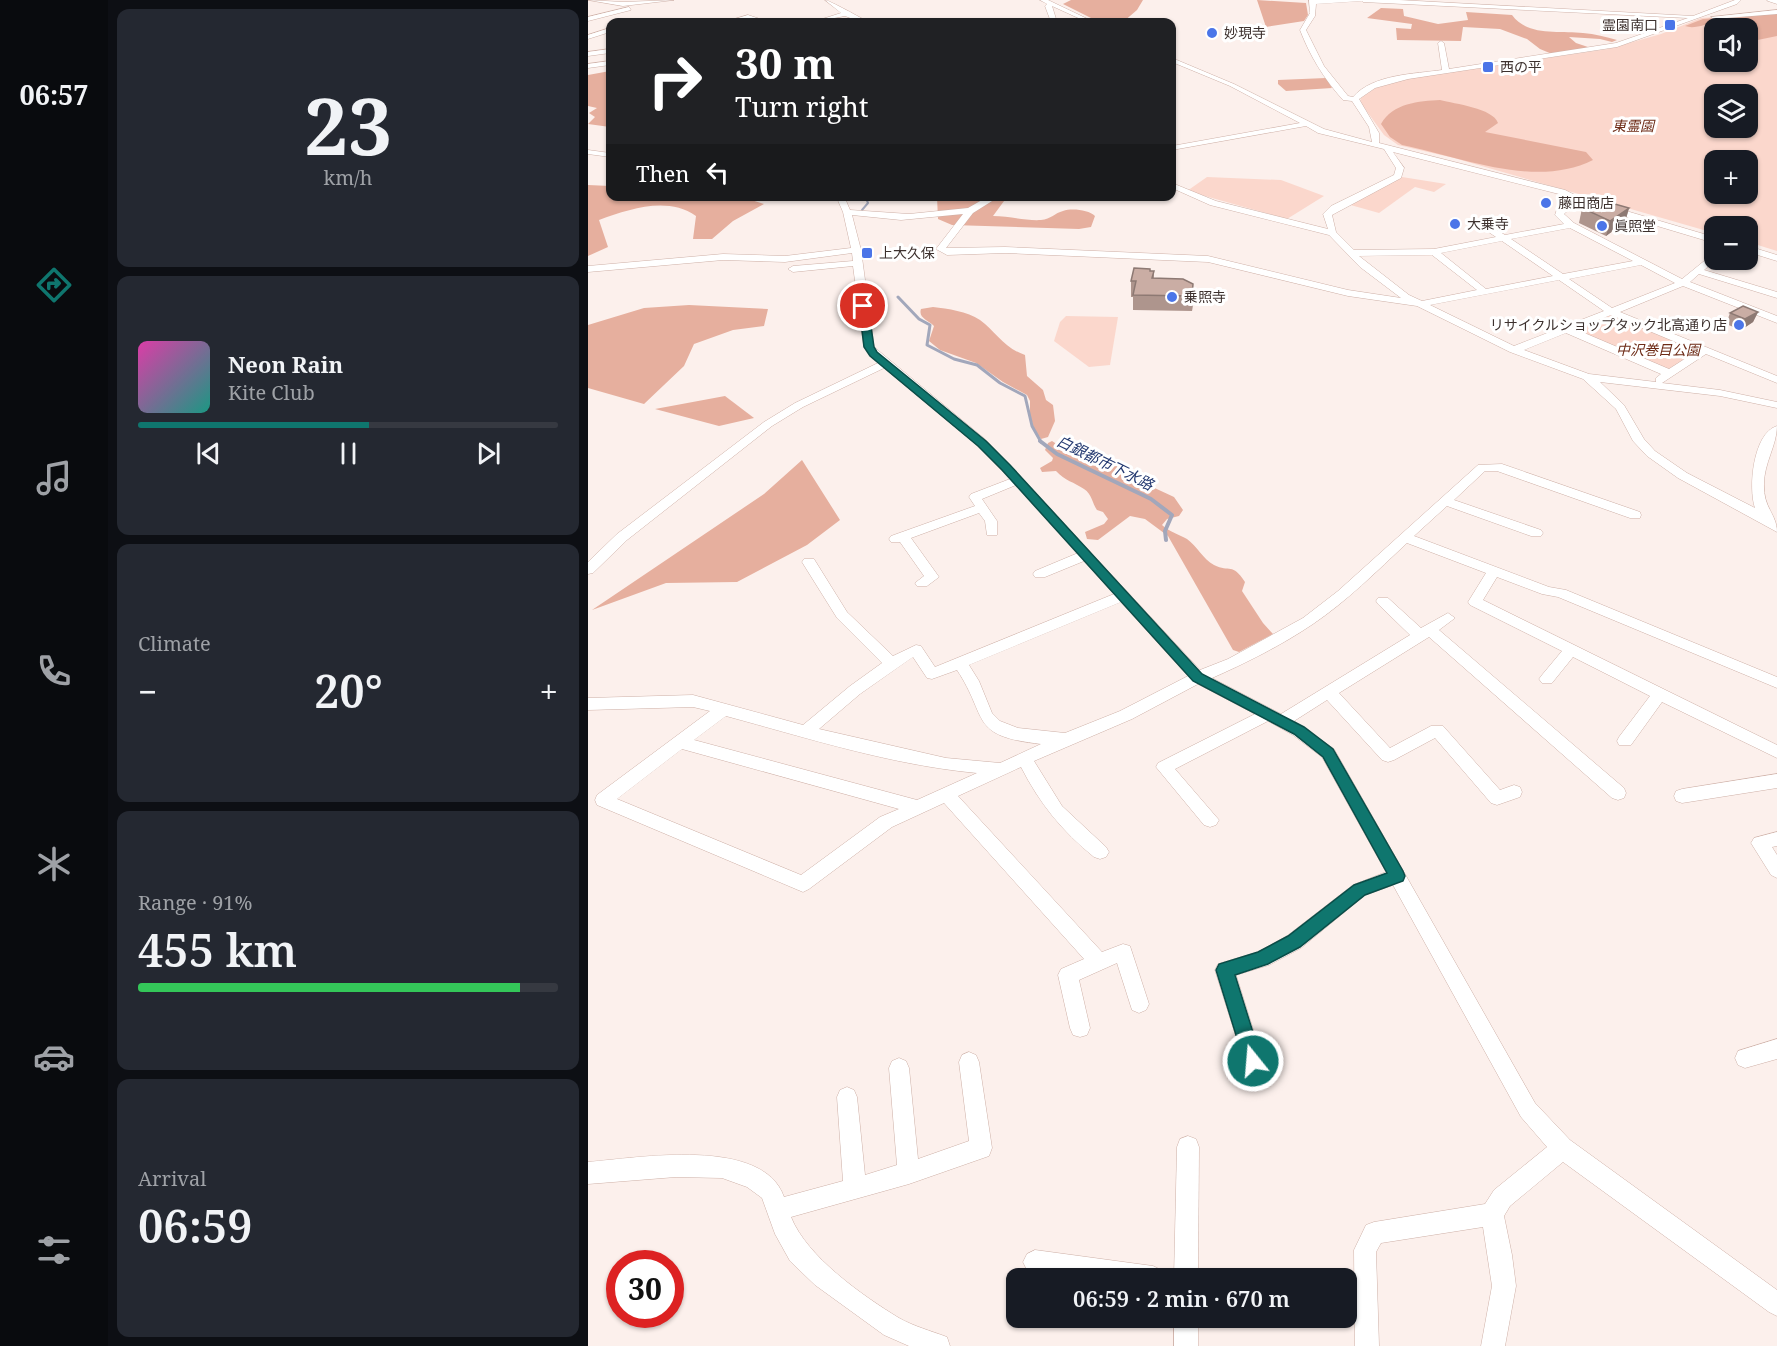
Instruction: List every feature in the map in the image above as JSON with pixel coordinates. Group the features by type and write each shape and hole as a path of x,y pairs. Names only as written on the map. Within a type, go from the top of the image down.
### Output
{"street":[{"path":"588,0 631,4 671,0"},
{"path":"828,0 845,14 855,18"},
{"path":"1043,0 1082,18"},
{"path":"1738,0 1698,17 1617,45 1382,83 1366,89 1355,99 1346,98 1339,91 1307,45 1303,30 1314,15 1315,9 1312,1 1361,0 1516,9 1596,9 1698,17 1776,12"},
{"path":"1516,9 1518,0"},
{"path":"1771,0 1777,1"},
{"path":"588,5 600,2"},
{"path":"588,19 628,9 632,7 631,4"},
{"path":"1051,4 1048,6 1052,18"},
{"path":"1758,7 1776,12"},
{"path":"830,18 845,14"},
{"path":"598,25 606,28"},
{"path":"588,29 606,29"},
{"path":"588,37 606,30"},
{"path":"1442,43 1446,71"},
{"path":"588,54 606,52"},
{"path":"1176,62 1232,85 1306,124 1339,136 1562,192 1575,199 1704,237"},
{"path":"588,66 606,64"},
{"path":"1355,99 1358,108 1376,132 1375,145"},
{"path":"1176,147 1306,124"},
{"path":"1332,233 1327,214 1334,208 1398,176 1400,168 1386,147"},
{"path":"588,152 606,154"},
{"path":"1176,187 1213,203 1332,233 1351,253 1390,286 1421,304 1514,350 1587,377 1720,393 1777,405"},
{"path":"1575,199 1560,211 1559,215 1571,225 1683,284 1777,320"},
{"path":"842,201 847,212 858,263 869,347 884,364 982,443 1198,677 1299,730 1328,753 1528,1110 1562,1148 1777,1304"},
{"path":"987,201 970,211 941,249 947,252 1005,250 1208,259 1348,293 1421,304 1563,279 1641,262"},
{"path":"847,212 907,217 941,211 970,211"},
{"path":"1481,223 1612,312 1777,380"},
{"path":"1351,253 1434,252 1571,225"},
{"path":"588,269 723,257 785,259 855,250"},
{"path":"1434,252 1486,292"},
{"path":"1758,252 1777,258"},
{"path":"793,270 858,263"},
{"path":"1514,350 1683,284 1704,265"},
{"path":"1698,271 1777,295"},
{"path":"1566,329 1668,373"},
{"path":"1656,384 1668,373 1704,351"},
{"path":"588,570 622,537 768,424 799,405 884,364"},
{"path":"1587,377 1614,400 1625,413 1639,440 1653,453 1671,467 1773,525"},
{"path":"1773,525 1760,507 1758,494 1762,452 1768,437 1777,429"},
{"path":"724,710 603,800 712,848 803,884 885,822 1125,715 1198,677 1233,663 1308,621 1343,594 1482,468 1491,466 1635,515"},
{"path":"992,532 991,521 975,500 977,495 1018,480"},
{"path":"1447,501 1536,533"},
{"path":"922,583 932,577 900,538 981,508"},
{"path":"1406,538 1547,591 1561,593 1777,683"},
{"path":"1040,574 1086,555"},
{"path":"809,562 842,615 891,663"},
{"path":"1494,571 1475,602 1777,752"},
{"path":"805,732 891,663 916,650 932,674 1123,596"},
{"path":"1383,601 1618,793"},
{"path":"1210,820 1164,767 1330,693 1448,618"},
{"path":"1547,679 1571,650"},
{"path":"961,664 974,684 984,711 995,726 1014,733 1047,739 1067,739"},
{"path":"1330,693 1388,756 1437,730 1497,798 1514,792"},
{"path":"1625,741 1659,695"},
{"path":"588,704 693,700 805,732 946,764 1004,769"},
{"path":"681,743 918,807"},
{"path":"1025,759 1044,795 1058,815 1100,852"},
{"path":"1682,796 1777,782"},
{"path":"946,794 1099,962"},
{"path":"1777,839 1760,843 1777,870"},
{"path":"1253,1061 1225,970 1262,959 1294,942 1359,890 1397,876"},
{"path":"1080,1028 1068,975 1123,952 1139,1004"},
{"path":"1745,1058 1777,1050"},
{"path":"778,1210 909,1173 981,1148 969,1062"},
{"path":"899,1068 909,1173"},
{"path":"847,1097 855,1189"},
{"path":"1186,1268 1188,1147"},
{"path":"1493,1346 1504,1286 1501,1255 1492,1214 1502,1198 1562,1148"},
{"path":"588,1173 676,1166 722,1167 754,1178 771,1191 783,1226 798,1253 823,1277 892,1327 938,1346"},
{"path":"1367,1346 1365,1250 1374,1233 1492,1214"},
{"path":"1035,1262 1079,1268"},
{"path":"1185,1328 1186,1346"}],"green space":[{"name":"東霊園","path":"1777,13 1777,251 1758,245 1758,216 1704,216 1704,230 1454,158 1398,145 1384,135 1360,102 1361,98 1375,88 1406,79 1608,49 1661,34 1701,18"},
{"path":"1207,177 1281,180 1324,196 1287,219 1187,191"},
{"path":"1402,177 1446,184 1434,192 1415,187 1379,213 1347,204"},
{"name":"中沢巻目公園","path":"1612,312 1704,351 1668,373 1566,329"},
{"path":"1066,316 1118,317 1110,365 1089,367 1054,341 1060,322"}],"shaded area":[{"path":"1071,0 1143,0 1137,10 1128,18 1091,18 1063,4"},
{"path":"1257,0 1306,3 1308,15 1304,21 1266,27"},
{"path":"1381,8 1403,9 1404,16 1438,24 1468,20 1466,12 1512,15 1526,27 1535,30 1587,33 1617,40 1612,42 1569,37 1576,43 1591,48 1552,54 1540,49 1527,39 1500,29 1463,27 1461,41 1397,40 1396,28 1411,29 1412,24 1367,18"},
{"path":"1777,14 1777,36 1758,40 1758,18 1718,18"},
{"path":"1703,19 1704,25 1685,26"},
{"path":"606,72 606,126 588,124 595,117 589,113 597,108 588,106 588,75"},
{"path":"1326,78 1332,88 1286,91 1278,84 1278,80"},
{"path":"1440,100 1473,107 1495,118 1498,123 1485,132 1586,152 1593,160 1571,168 1547,172 1498,168 1402,145 1390,137 1381,124 1399,107 1415,102"},
{"path":"588,185 606,186 606,201 755,201 764,204 733,221 712,239 693,239 696,216 685,210 648,206 623,212 599,220 608,247 588,256"},
{"path":"937,201 1004,201 993,216 1029,220 1041,220 1071,210 1085,211 1095,216 1091,227 1079,229 952,225 938,219"},
{"path":"689,305 768,309 764,326 733,330 694,344 684,366 644,404 588,388 588,325 644,308"},
{"path":"933,307 975,317 1006,344 1025,355 1027,376 1043,390 1046,400 1053,405 1055,421 1048,437 1041,439 1034,429 1027,395 976,363 940,350 929,341 934,326 922,317 920,312 921,309"},
{"path":"725,396 754,418 719,426 655,409"},
{"path":"1052,441 1081,460 1091,458 1091,452 1102,454 1121,469 1143,477 1146,484 1174,497 1183,510 1179,516 1167,519 1162,525 1187,539 1214,565 1237,572 1245,582 1242,591 1273,634 1239,652 1233,650 1168,536 1145,519 1130,516 1098,540 1087,539 1085,532 1104,524 1108,519 1103,512 1097,510 1087,491 1056,471 1042,472 1040,468 1053,458 1045,450 1048,443"},
{"path":"802,460 840,520 807,545 737,582 666,583 592,610 764,494"}],"building":[{"path":"1597,199 1629,208 1610,221 1582,208"},
{"path":"1134,268 1154,271 1152,278 1183,279 1193,284 1192,296 1133,295 1136,281 1131,281"},
{"path":"1743,306 1758,312 1745,319 1730,313"}],"waterway":[{"name":"白銀都市下水路","path":"862,210 867,201"},
{"name":"白銀都市下水路","path":"898,297 919,319 930,325 927,345 954,359 977,365 1000,383 1025,396 1032,426 1041,442"},
{"name":"白銀都市下水路","path":"1041,442 1057,454 1151,499 1172,515 1165,531 1166,540"}],"place":[{"name":"霊園南口","path":"1670,25"},
{"name":"妙現寺","path":"1212,33"},
{"name":"西の平","path":"1488,67"},
{"name":"藤田商店","path":"1546,203"},
{"name":"大乗寺","path":"1455,224"},
{"name":"眞照堂","path":"1602,226"},
{"name":"上大久保","path":"867,253"},
{"name":"乗照寺","path":"1172,297"},
{"name":"リサイクルショップタック北高通り店","path":"1739,325"}],"route":[{"path":"863,306 869,347 874,354 982,443 1198,677 1299,730 1328,753 1397,876 1359,890 1294,942 1262,959 1225,970 1253,1061"}]}
